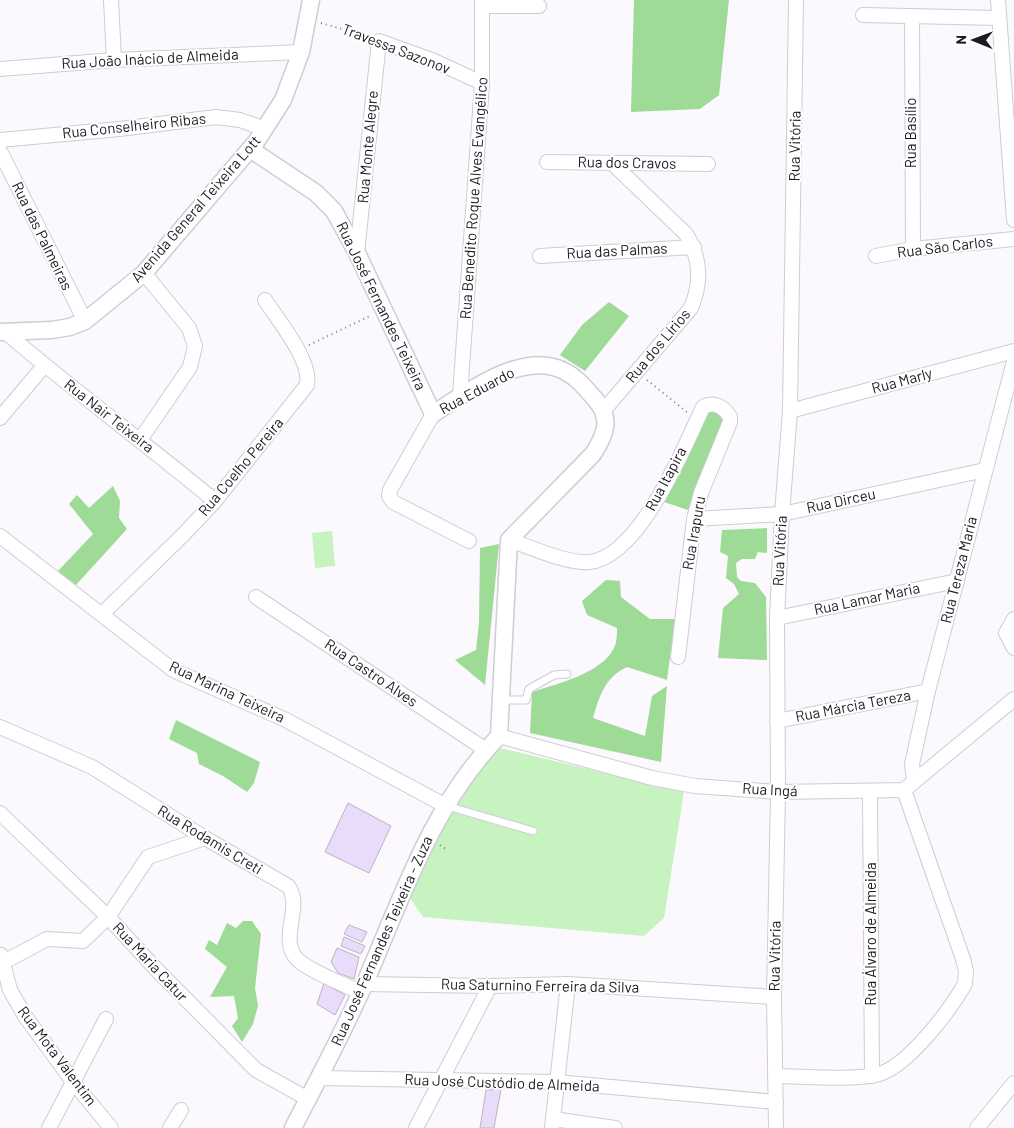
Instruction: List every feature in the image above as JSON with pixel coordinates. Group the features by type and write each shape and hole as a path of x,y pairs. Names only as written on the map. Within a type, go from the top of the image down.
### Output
{"street":[{"path":"111,0 114,60"},
{"name":"Avenida General Teixeira Lott","path":"2,332 52,330 70,327 85,321 144,273 250,149 283,100 301,52 311,0"},
{"name":"Rua Vitória","path":"776,1128 774,998 778,792 777,618 790,410 796,0"},
{"path":"998,0 1014,220"},
{"path":"482,3 515,3 540,6"},
{"name":"Rua Benedito Roque Alves Evangélico","path":"460,396 482,84 482,3"},
{"path":"863,15 999,18"},
{"name":"Rua Basílio","path":"912,16 913,249"},
{"name":"Travessa Sazonov","path":"379,40 432,60 482,84"},
{"name":"Rua Monte Alegre","path":"357,253 379,40"},
{"name":"Rua João Inácio de Almeida","path":"0,69 114,60 301,52"},
{"name":"Rua Conselheiro Ribas","path":"0,140 119,129 216,117 240,120 265,129"},
{"name":"Rua José Fernandes Teixeira","path":"250,149 325,202 342,224 434,414"},
{"name":"Rua das Palmeiras","path":"0,151 85,321"},
{"name":"Rua dos Cravos","path":"546,162 708,164"},
{"path":"613,164 686,234 694,247"},
{"name":"Rua São Carlos","path":"876,256 913,249 1014,239"},
{"name":"Rua das Palmas","path":"540,256 694,247"},
{"name":"Rua dos Lírios","path":"604,410 691,308 697,294 699,279 694,247"},
{"path":"140,440 190,367 195,346 189,328 144,273"},
{"name":"Rua Coelho Pereira","path":"102,614 184,534 214,501 304,391 308,380 298,351 265,300"},
{"name":"Rua Nair Teixeira","path":"2,332 140,440 214,501"},
{"name":"Rua Marly","path":"790,410 1014,351"},
{"name":"Rua Tereza Maria","path":"914,780 912,764 928,691 1014,361"},
{"name":"Rua Eduardo","path":"469,541 393,502 389,496 390,490 434,414 460,396 514,369 533,365 563,370 580,381 604,410"},
{"path":"0,418 44,366"},
{"name":"Rua Irapuru","path":"678,657 694,519 700,493 730,417 720,407 712,405 700,414"},
{"path":"499,736 509,540 593,454 604,434 604,410"},
{"name":"Rua Itapira","path":"509,540 580,561 596,561 608,556 649,513 700,414"},
{"name":"Rua Dirceu","path":"694,519 782,514 985,470"},
{"name":"Rua Marina Teixeira","path":"0,536 173,670 286,720 446,806"},
{"name":"Rua Lamar Maria","path":"777,618 957,581"},
{"name":"Rua Castro Alves","path":"256,597 486,750"},
{"path":"1014,619 1006,633 1014,648"},
{"name":"Rua Márcia Tereza","path":"777,721 928,691"},
{"path":"776,1076 872,1076 890,1069 917,1047 960,993 967,978 963,959 904,790 1014,699"},
{"name":"Rua Rodamis Creti","path":"0,727 92,767 205,838 288,886 293,898 291,951 304,964 362,988"},
{"name":"Rua José Fernandes Teixeira - Zuza","path":"293,1128 362,988 406,882 427,838 446,806 486,750 499,736"},
{"name":"Rua Ingá","path":"499,736 674,783 778,792 904,790"},
{"name":"Rua Álvaro de Almeida","path":"870,792 872,1076"},
{"name":"Rua Maria Catur","path":"0,813 108,917 155,968 256,1070 308,1099"},
{"path":"1,959 47,939 82,941 108,917 148,857 205,838"},
{"name":"Rua Mota Valentim","path":"1,959 16,1002 74,1083 111,1128"},
{"path":"568,984 553,1123 615,1128"},
{"name":"Rua Saturnino Ferreira da Silva","path":"362,988 568,984 774,998"},
{"path":"416,1128 490,986"},
{"path":"49,1128 106,1019"},
{"name":"Rua José Custódio de Almeida","path":"318,1078 557,1082 776,1102"},
{"path":"977,1128 1014,1083"},
{"path":"170,1128 180,1110"}],"lane":[{"path":"501,700 526,700 529,689 554,676 567,674"},
{"path":"446,806 533,831"}],"path":[{"name":"Travessa Sazonov","path":"307,20 345,28 379,40"},
{"path":"298,351 383,309"},
{"path":"638,372 700,414"}],"green space":[{"path":"634,0 729,0 719,95 700,109 631,112"},
{"path":"609,302 629,316 585,371 560,355 582,325"},
{"path":"714,410 727,418 688,510 664,502 707,413"},
{"path":"113,486 120,501 119,518 127,529 76,585 58,571 93,534 69,504 77,495 89,508"},
{"path":"767,528 767,553 758,552 755,559 742,559 736,563 737,577 741,581 755,583 766,597 767,660 718,658 723,608 739,594 734,584 726,578 728,556 720,552 722,530"},
{"path":"332,531 335,566 315,568 312,533"},
{"path":"499,544 485,685 455,660 476,650 479,622 480,548"},
{"path":"606,580 620,581 621,597 650,619 675,619 667,680 627,667 619,671 604,688 593,718 645,736 652,696 667,686 661,762 530,733 532,692 589,671 608,657 614,648 617,628 587,615 582,601"},
{"path":"176,720 260,762 254,783 247,792 223,776 199,764 197,753 169,739"},
{"path":"496,747 684,792 664,918 644,936 423,917 408,895 436,837"},
{"path":"243,921 252,921 261,934 255,988 258,1006 253,1024 242,1042 232,1026 238,1018 234,996 210,997 227,967 205,949 209,940 217,945 227,923 236,928"}],"building":[{"path":"348,803 391,826 369,873 325,852"},
{"path":"349,925 367,932 362,942 344,934"},
{"path":"344,937 365,946 361,954 341,946"},
{"path":"337,948 359,957 354,979 338,973 331,962"},
{"path":"324,983 345,995 335,1015 317,1004"},
{"path":"501,1089 494,1128 480,1128 486,1090"}]}
